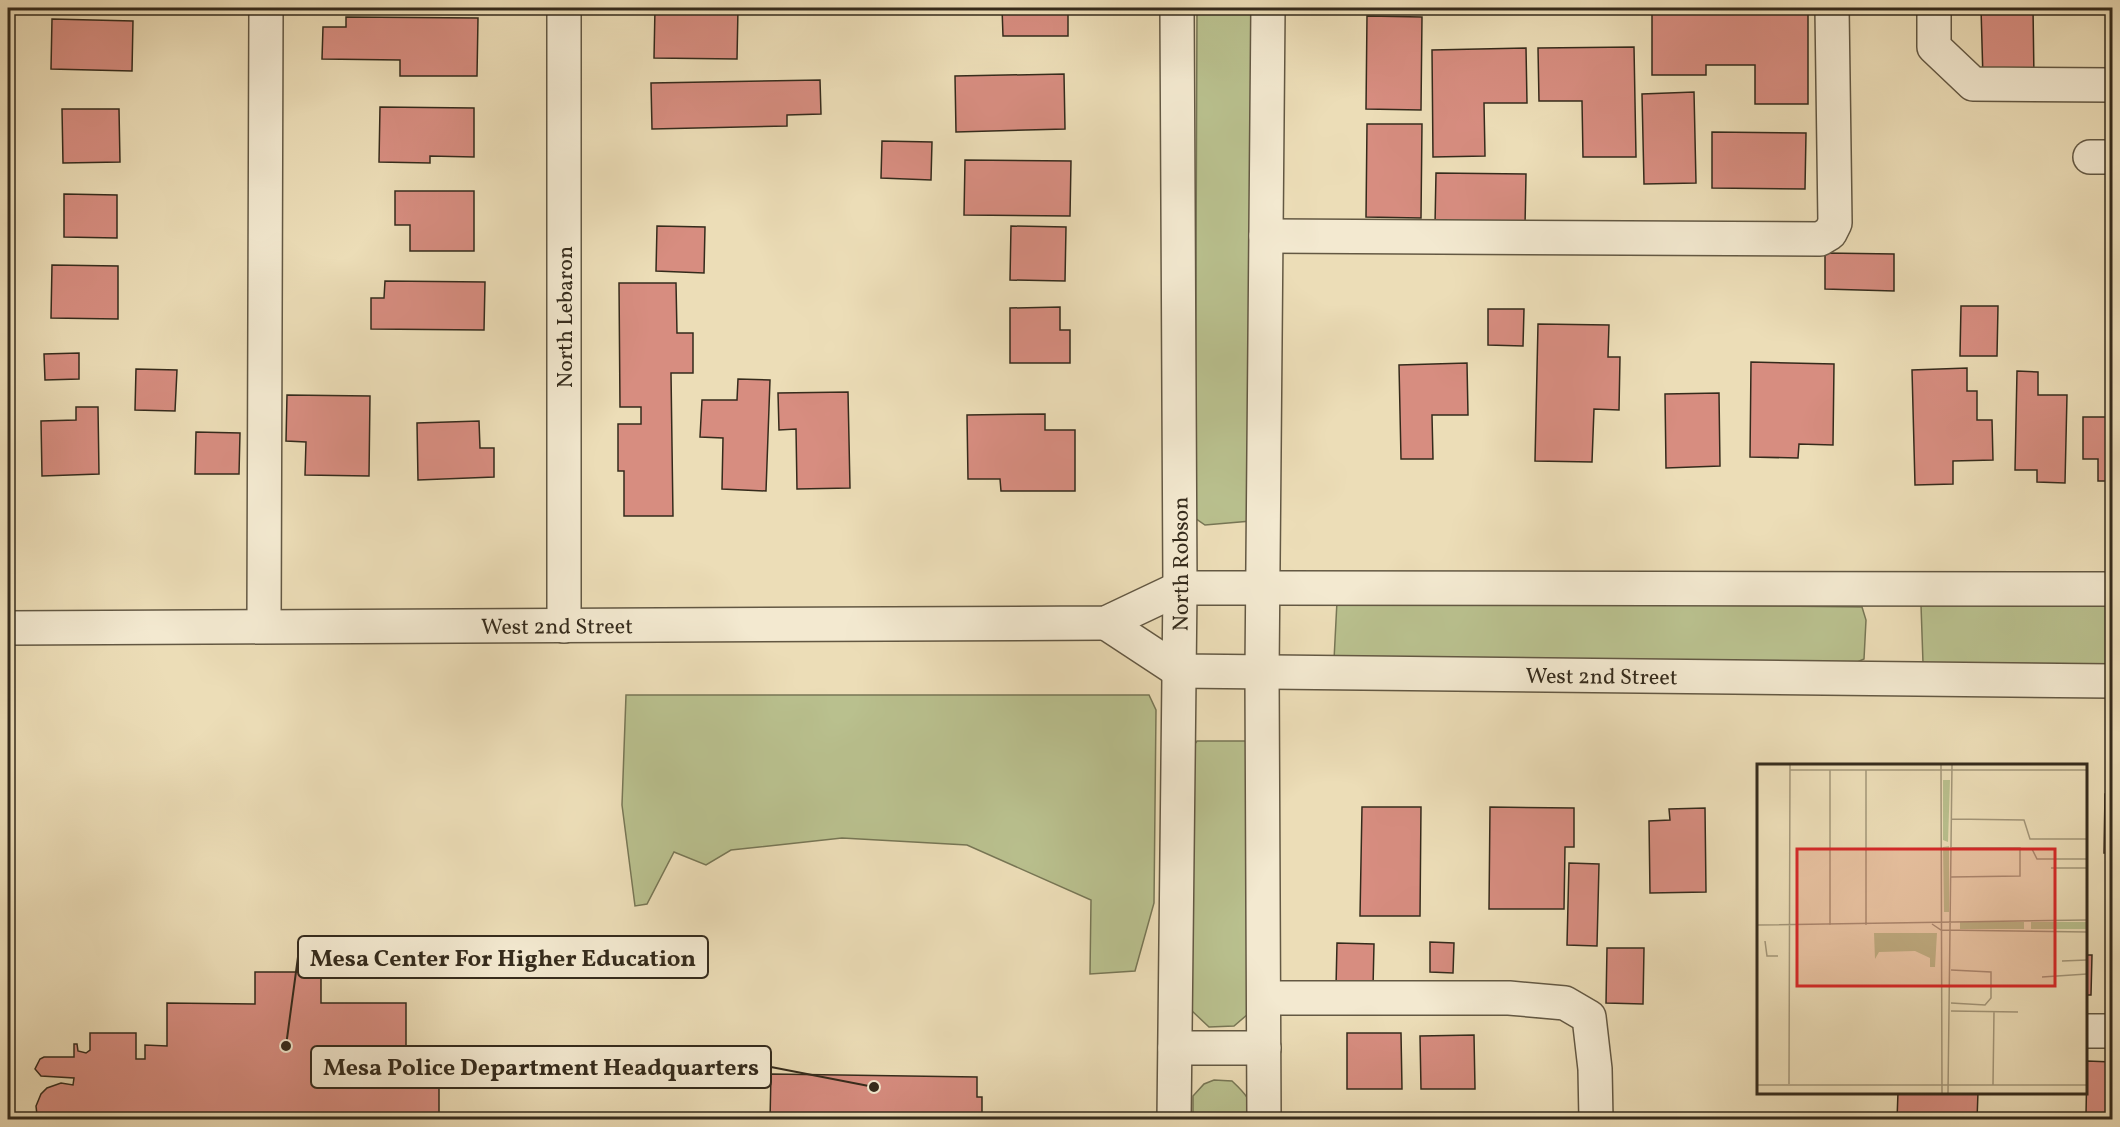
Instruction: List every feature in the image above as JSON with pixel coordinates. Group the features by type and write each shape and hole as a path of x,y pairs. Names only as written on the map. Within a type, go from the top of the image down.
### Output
{"street":[{"path":"264,626 266,8"},
{"name":"North Lebaron","path":"564,8 564,626"},
{"name":"North Robson","path":"1174,1119 1180,588 1177,8"},
{"path":"1264,1119 1262,672 1268,8"},
{"path":"1266,236 1820,239 1830,233 1835,222 1832,8"},
{"path":"1934,8 1934,47 1973,84 2112,85"},
{"name":"West 2nd Street","path":"8,628 1106,623 1180,588 2112,589"},
{"path":"1106,623 1179,671"},
{"name":"West 2nd Street","path":"1179,671 2112,681"},
{"path":"1263,998 1509,998 1565,1003 1589,1017 1595,1070 1596,1119"},
{"path":"2087,1031 2112,1031"},
{"path":"1175,1048 1263,1048"}],"green space":[{"path":"1197,8 1251,8 1251,521 1205,525 1195,518"},
{"path":"1337,601 1862,607 1866,620 1864,659 1855,663 1334,660"},
{"path":"1921,605 2112,606 2112,664 1923,663"},
{"path":"626,695 1149,695 1156,710 1154,903 1135,971 1090,974 1091,900 967,845 842,838 731,850 706,865 674,852 647,904 635,906 622,805"},
{"path":"1197,741 1245,741 1254,755 1248,1014 1234,1026 1209,1027 1191,1010 1192,748"},
{"path":"1214,1080 1232,1081 1241,1090 1249,1102 1251,1119 1193,1120 1193,1096 1204,1084"}],"building":[{"path":"655,8 738,8 737,59 654,58"},
{"path":"1002,8 1068,8 1068,36 1003,36"},
{"path":"1981,8 2033,8 2034,79 1983,79"},
{"path":"1652,10 1808,10 1808,104 1755,104 1755,65 1706,65 1706,75 1652,75"},
{"path":"1367,16 1422,17 1421,110 1366,109"},
{"path":"346,17 478,18 477,76 400,76 400,60 322,59 323,27 346,27"},
{"path":"52,19 133,21 132,71 51,69"},
{"path":"1634,47 1636,157 1583,157 1582,101 1539,101 1538,48"},
{"path":"1526,48 1527,103 1484,103 1485,156 1433,157 1432,50"},
{"path":"1064,74 1065,129 956,132 955,76"},
{"path":"820,80 821,114 787,115 787,126 652,129 651,83"},
{"path":"1694,92 1696,183 1644,184 1642,94"},
{"path":"380,107 474,108 474,157 430,156 430,163 379,162"},
{"path":"62,109 119,109 120,162 63,163"},
{"path":"1367,124 1422,124 1421,218 1366,217"},
{"path":"1712,132 1806,133 1805,189 1712,188"},
{"path":"882,141 932,142 931,180 881,178"},
{"path":"965,160 1071,161 1070,216 964,215"},
{"path":"1436,173 1526,174 1525,226 1435,225"},
{"path":"395,191 474,191 474,251 410,251 410,225 395,225"},
{"path":"64,194 117,195 117,238 64,237"},
{"path":"657,226 705,227 704,273 656,271"},
{"path":"1011,226 1066,227 1065,281 1010,280"},
{"path":"1825,253 1894,254 1894,291 1825,289"},
{"path":"52,265 118,266 118,319 51,318"},
{"path":"385,281 485,282 484,330 371,329 371,298 384,298"},
{"path":"619,283 676,283 677,333 693,333 693,373 671,373 673,516 624,516 624,471 618,471 618,424 641,424 641,407 620,407"},
{"path":"1961,306 1998,306 1997,356 1960,356"},
{"path":"1060,307 1060,330 1070,330 1070,363 1010,363 1010,308"},
{"path":"1488,309 1524,309 1523,346 1488,345"},
{"path":"1538,324 1609,325 1608,357 1620,357 1619,410 1594,409 1592,462 1535,461"},
{"path":"79,353 79,379 45,380 44,354"},
{"path":"1751,362 1834,364 1833,445 1799,444 1798,458 1750,457"},
{"path":"1467,363 1468,415 1432,415 1433,459 1401,459 1399,365"},
{"path":"1967,368 1967,391 1977,391 1977,420 1992,420 1993,460 1953,461 1953,484 1915,485 1912,370"},
{"path":"136,369 177,370 175,411 135,410"},
{"path":"2017,371 2038,372 2038,395 2067,395 2065,483 2037,482 2037,470 2015,470"},
{"path":"738,379 770,380 766,491 722,489 723,438 700,437 702,400 737,400"},
{"path":"848,392 850,488 797,489 796,429 779,430 778,393"},
{"path":"1719,393 1720,466 1666,468 1665,394"},
{"path":"287,395 370,396 369,476 305,475 306,442 286,441"},
{"path":"76,407 98,407 99,474 42,476 41,421 76,420"},
{"path":"1045,414 1045,430 1075,430 1075,491 1001,491 1000,479 968,479 967,415"},
{"path":"2083,417 2112,417 2112,481 2098,481 2098,459 2083,459"},
{"path":"479,421 480,448 494,448 494,477 418,480 417,423"},
{"path":"196,432 240,433 239,474 195,474"},
{"path":"2105,794 2112,794 2112,853 2104,853"},
{"path":"1362,807 1421,807 1420,916 1360,916"},
{"path":"1490,807 1574,808 1574,847 1565,847 1564,909 1489,909"},
{"path":"1705,808 1706,892 1650,893 1649,821 1670,820 1669,809"},
{"path":"1569,863 1599,864 1597,946 1567,945"},
{"path":"1430,942 1454,943 1453,973 1430,972"},
{"path":"1337,943 1374,944 1373,988 1336,987"},
{"path":"1607,948 1644,948 1643,1004 1606,1003"},
{"path":"2087,955 2092,955 2091,995 2087,995"},
{"path":"255,972 321,972 321,1003 406,1003 406,1048 428,1048 428,1061 423,1063 422,1069 426,1073 439,1073 439,1120 40,1120 36,1106 41,1094 47,1088 61,1083 73,1085 74,1078 41,1076 35,1069 40,1059 74,1057 74,1044 77,1044 78,1051 86,1053 90,1050 90,1033 136,1033 136,1059 145,1059 145,1045 167,1046 167,1003 255,1004"},
{"path":"1347,1033 1401,1033 1402,1089 1347,1089"},
{"path":"1474,1035 1475,1089 1421,1089 1420,1036"},
{"path":"2087,1061 2112,1062 2112,1115 2086,1115"},
{"path":"771,1074 977,1077 977,1097 982,1097 982,1120 770,1120"},
{"path":"1898,1094 1978,1094 1977,1120 1897,1120"}],"place":[{"name":"Mesa Center For Higher Education","path":"286,1046"},
{"name":"Mesa Police Department Headquarters","path":"874,1087"}]}
